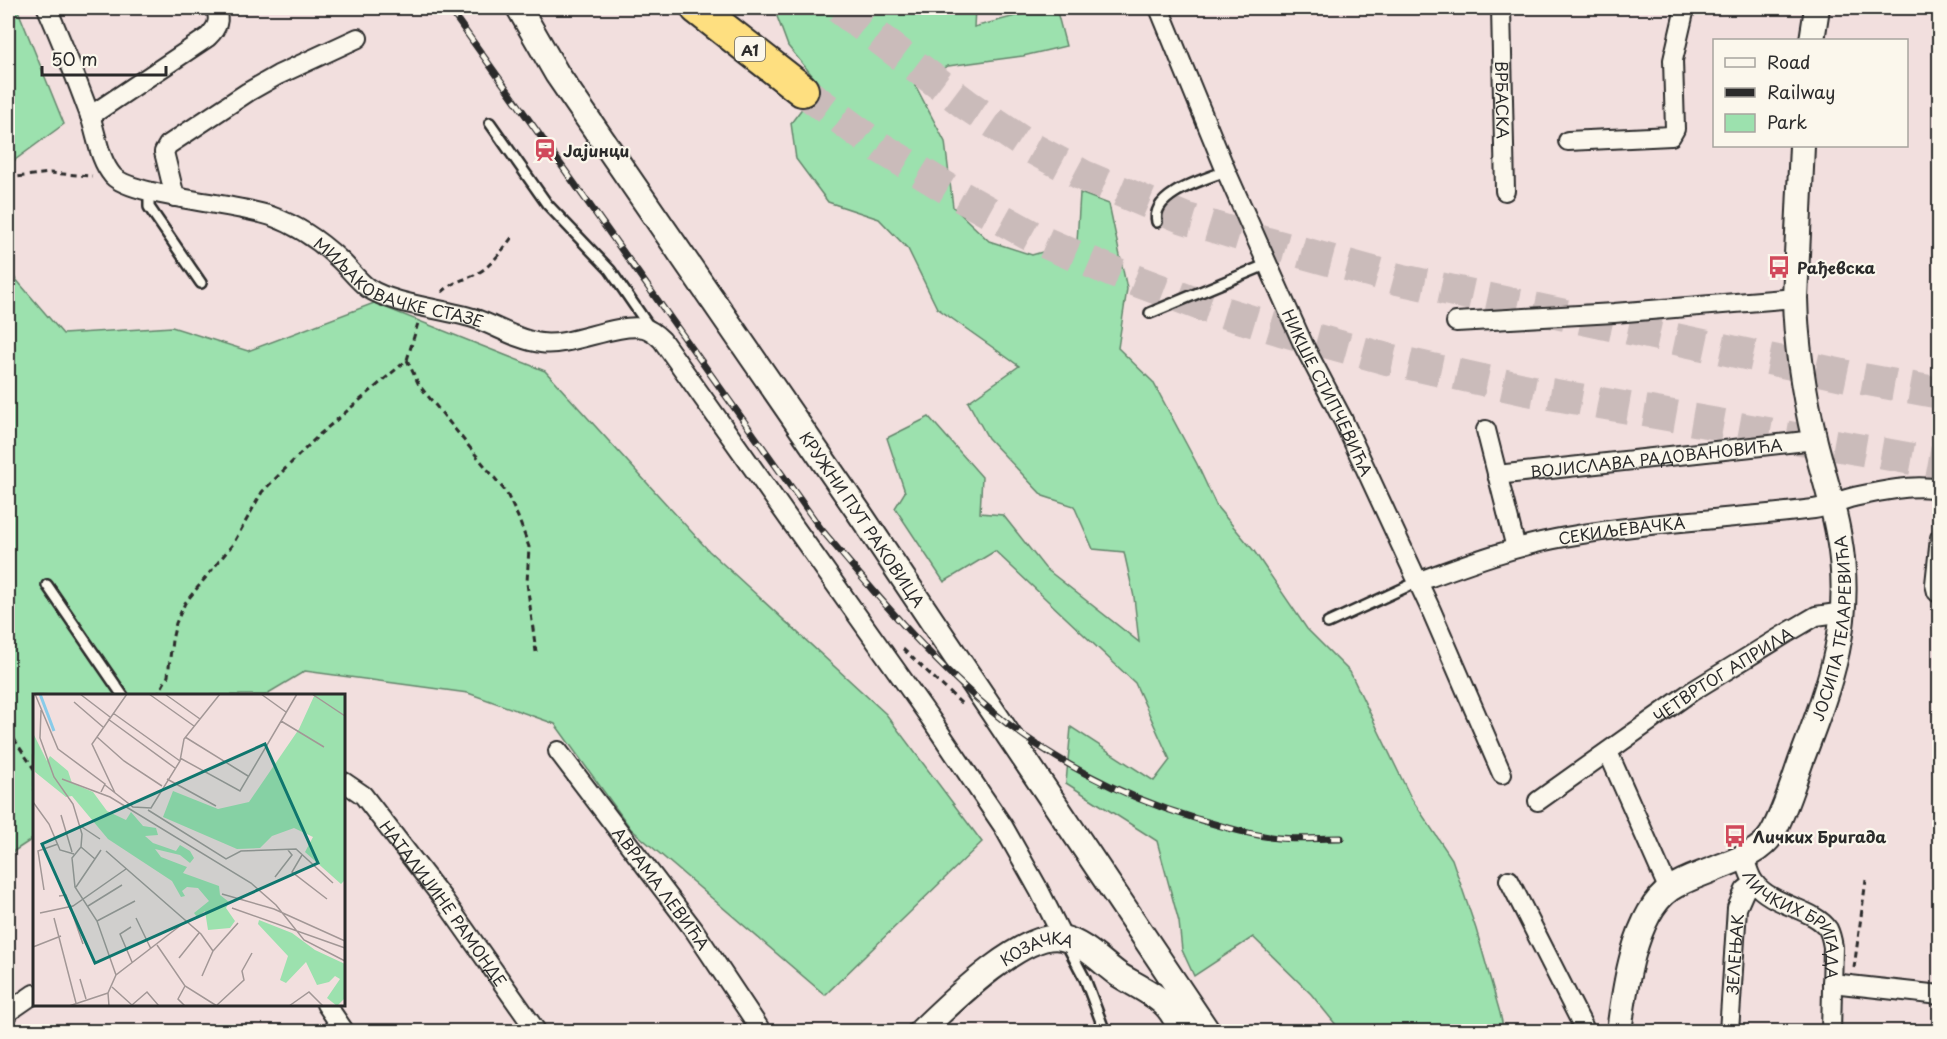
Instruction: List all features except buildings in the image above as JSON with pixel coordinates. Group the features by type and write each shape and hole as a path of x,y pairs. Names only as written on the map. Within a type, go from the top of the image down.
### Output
{"highway":[{"name":"A1","path":"697,8 802,90"}],"street":[{"path":"47,8 90,116 103,160 114,177"},
{"path":"90,116 208,37 214,31 218,19 215,8"},
{"name":"КРУЖНИ ПУТ РАКОВИЦА","path":"519,8 557,74 871,531 1208,1032"},
{"name":"НИКШЕ СТИПЧЕВИЋА","path":"1159,8 1226,171 1304,346 1343,420 1502,774"},
{"name":"ВРБАСКА","path":"1501,8 1505,191"},
{"path":"1568,141 1671,136 1675,129 1673,60 1685,8"},
{"path":"1812,39 1817,8"},
{"path":"175,197 164,152 168,145 278,75 358,38"},
{"name":"ЈОСИПА ТЕЛАРЕВИЋА","path":"1619,1032 1627,977 1647,918 1669,890 1744,856 1764,843 1771,835 1780,818 1814,727 1836,659 1844,612 1843,570 1832,505 1815,440 1797,347 1795,298 1802,147"},
{"name":"МИЉАКОВАЧКЕ СТАЗЕ","path":"114,177 129,185 149,191 234,206 272,216 316,240 339,259 360,282 384,296 474,318 526,340 542,343 632,328 645,328 654,332"},
{"path":"1456,322 1582,316 1795,298"},
{"path":"654,332 662,340 930,718 1003,826 1063,938"},
{"path":"1486,430 1516,548"},
{"name":"ВОЈИСЛАВА РАДОВАНОВИЋА","path":"1497,475 1815,440"},
{"name":"СЕКИЉЕВАЧКА","path":"1417,582 1489,556 1565,537 1602,531 1816,509 1853,497 1898,489 1921,487 1940,489"},
{"path":"1940,538 1935,584 1940,594"},
{"name":"ЧЕТВРТОГ АПРИЛА","path":"1538,801 1691,692 1816,616 1844,612"},
{"name":"АВРАМА ЛЕВИЋА","path":"558,751 694,930 762,1032"},
{"path":"1608,752 1669,890"},
{"name":"НАТАЛИЈИНЕ РАМОНДЕ","path":"345,783 363,795 371,805 444,900 537,1032"},
{"name":"ЛИЧКИХ БРИГАДА","path":"1744,856 1754,883 1772,897 1818,919 1827,927 1833,947 1831,1032"},
{"path":"1509,880 1586,1032"},
{"name":"ЗЕЛЕЊАК","path":"1729,1032 1737,908 1745,890 1754,883"},
{"name":"КОЗАЧКА","path":"921,1032 954,1000 1006,958 1038,940 1051,937 1063,938 1085,949 1162,1002 1182,1032"},
{"path":"1832,983 1940,995"},
{"path":"8,1012 33,995"},
{"path":"327,1006 345,1032"}],"lane":[{"path":"490,123 547,204 610,270 654,332"},
{"path":"1157,222 1158,208 1172,194 1226,171"},
{"path":"149,191 149,207 201,283"},
{"path":"1150,313 1268,264"},
{"path":"1328,623 1417,582"},
{"path":"47,585 122,694"},
{"path":"1063,938 1085,979 1105,1032"}],"path":[{"path":"8,178 50,173 114,177"},
{"path":"158,694 168,676 172,640 176,623 185,603 233,544 262,492 320,434 407,360 421,316 427,306 453,283 478,273 499,254 513,236"},
{"path":"407,360 419,385 506,492 518,517 529,547 527,583 536,652"},
{"path":"898,644 962,704"},
{"path":"8,730 33,768"},
{"path":"1852,985 1866,880"}],"green space":[{"path":"8,8 17,8 64,124 8,165"},
{"path":"779,8 975,8 974,27 1046,8 1056,8 1066,46 1023,56 948,66 913,81 945,142 953,207 989,241 1032,255 1077,242 1080,193 1109,204 1127,289 1118,348 1153,382 1217,507 1254,551 1307,629 1350,672 1411,798 1452,859 1476,929 1504,1031 1341,1031 1311,994 1253,937 1194,976 1182,950 1179,922 1157,841 1066,783 1071,727 1154,781 1170,760 1135,683 995,551 944,582 895,508 905,492 887,438 929,417 982,477 980,513 1003,515 1045,568 1139,642 1134,597 1124,552 1093,549 1074,506 1043,496 988,438 968,402 1019,366 937,308 908,249 879,219 828,202 796,159 791,123 820,85 788,46 775,11"},
{"path":"8,270 63,334 172,327 248,351 374,303 545,371 709,551 886,714 982,842 825,995 631,829 555,724 468,693 305,671 267,694 33,694 33,839 8,855"}],"tunnel":[{"path":"839,8 967,105 1028,146 1084,176 1184,218 1398,279 1852,377 1940,393"},
{"path":"802,90 873,143 958,195 1041,241 1113,272 1206,307 1387,359 1528,390 1940,464"}],"railway":[{"path":"449,8 821,529 901,622 965,688 1011,726 1060,759 1085,774 1139,799 1194,818 1267,837 1341,838"}],"place":[{"name":"Јајинци","path":"545,150"},
{"name":"Рађевска","path":"1779,267"},
{"name":"Личких Бригада","path":"1735,836"}]}
